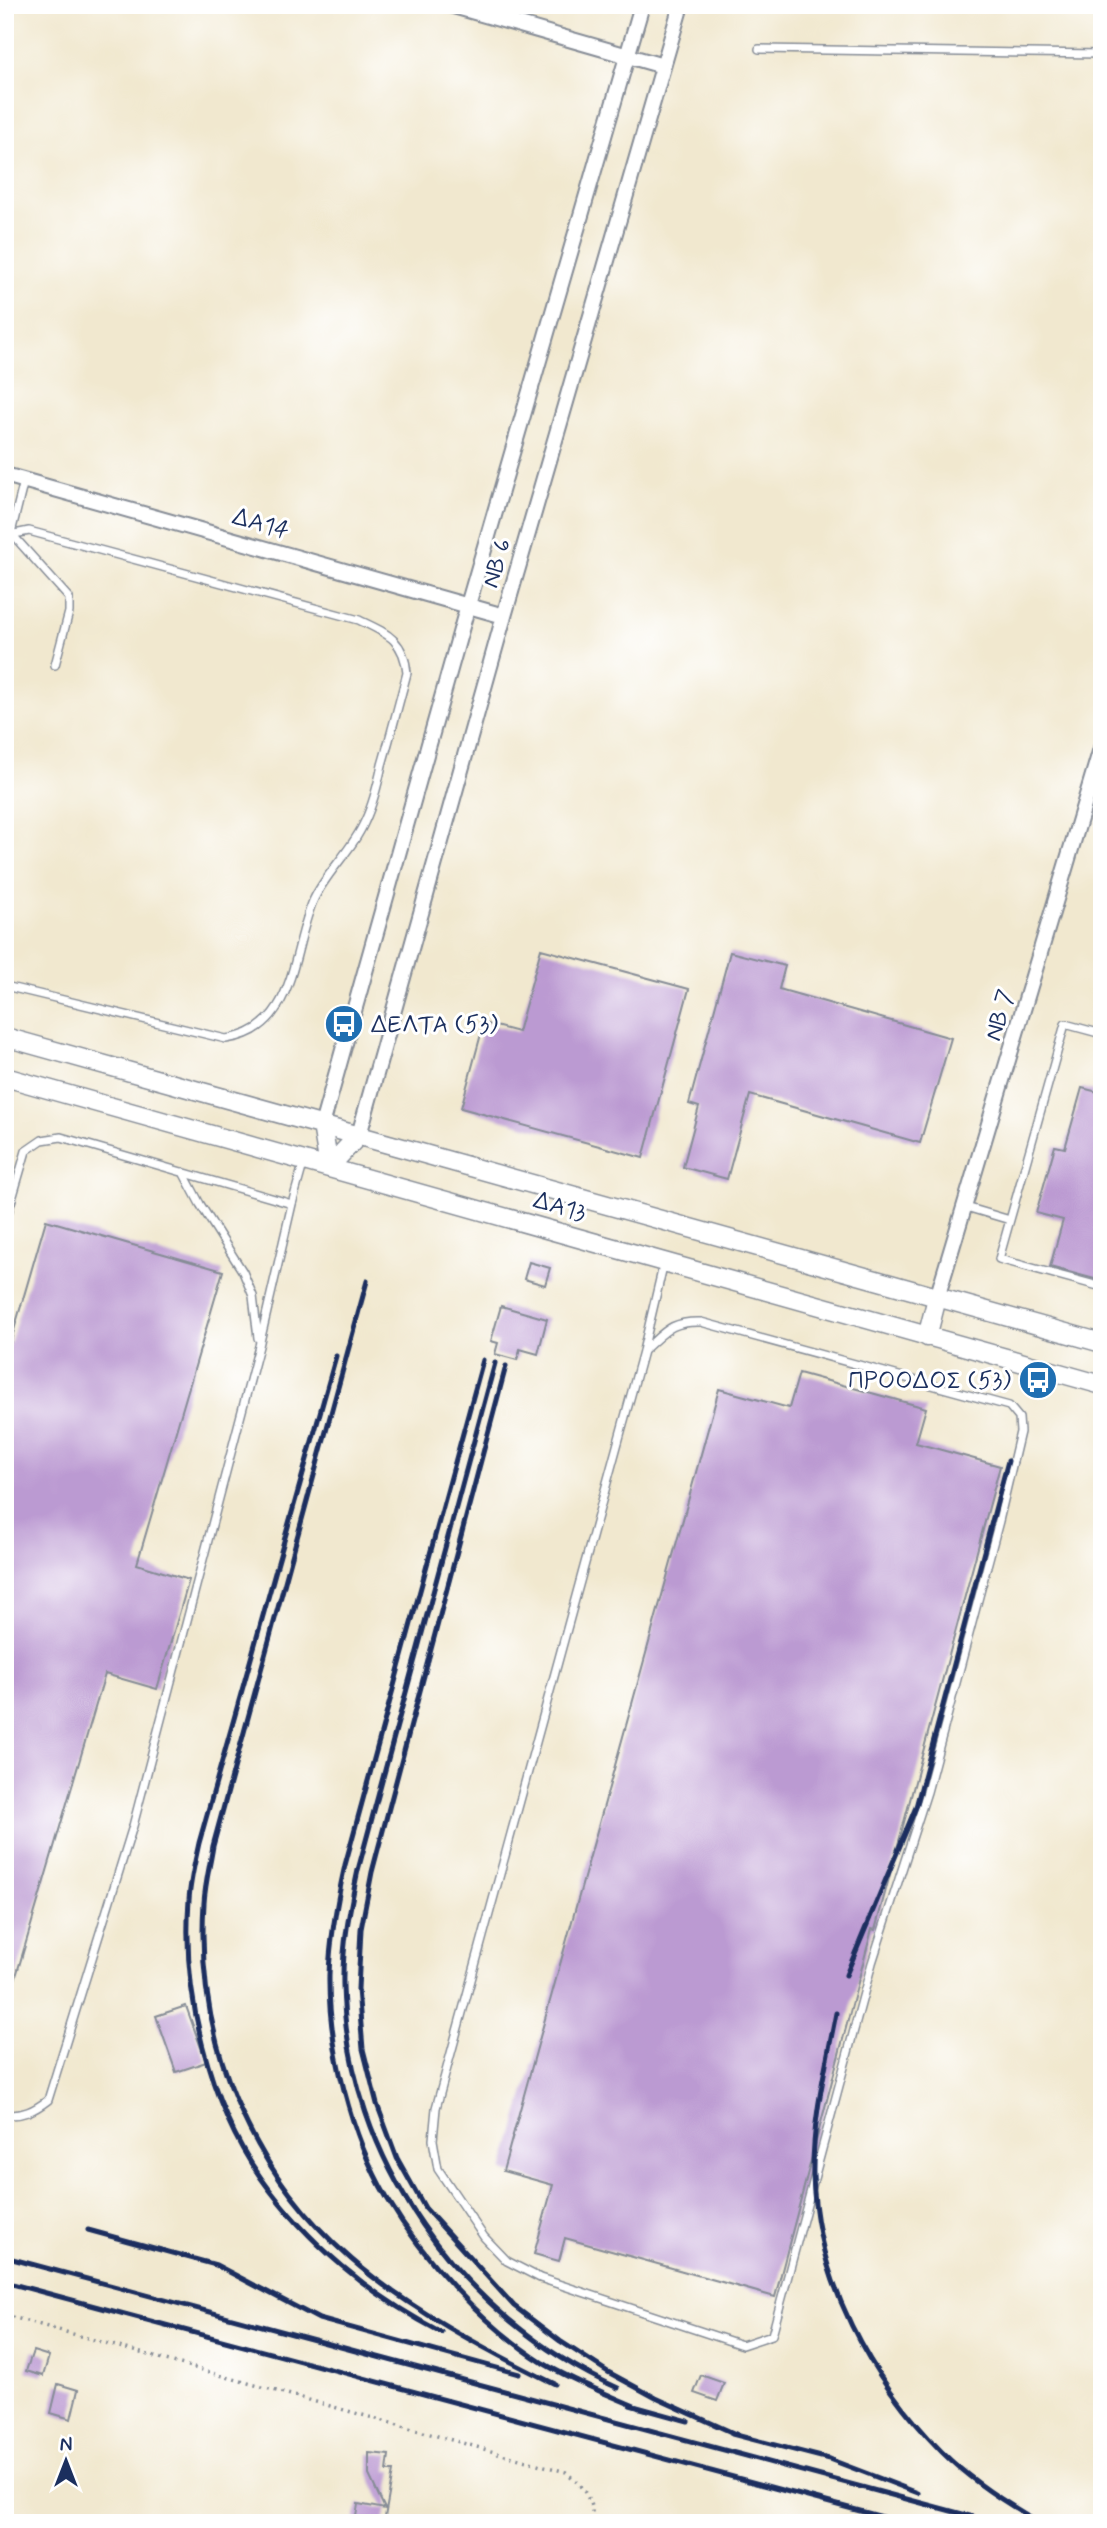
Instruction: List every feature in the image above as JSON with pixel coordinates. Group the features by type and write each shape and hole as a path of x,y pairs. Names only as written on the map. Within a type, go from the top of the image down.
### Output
{"street":[{"path":"450,5 663,66"},
{"name":"ΝΒ 6","path":"322,1125 468,605 642,5"},
{"name":"ΝΒ 6","path":"359,1135 504,616 681,5"},
{"name":"ΔΑ14","path":"5,475 504,616"},
{"name":"ΝΒ 7","path":"937,1298 1102,745"},
{"name":"ΔΑ13","path":"5,1037 1102,1343"},
{"name":"ΔΑ13","path":"5,1077 1102,1385"},
{"path":"322,1125 329,1167"},
{"path":"329,1167 359,1135"},
{"path":"927,1337 937,1298"}],"lane":[{"path":"759,49 1102,54"},
{"path":"8,534 24,480"},
{"path":"5,986 226,1039 244,1037 260,1028 287,991 313,902 325,879 347,853 365,822 407,673 406,658 401,647 388,634 359,620 29,531 8,534"},
{"path":"8,534 69,598 69,611 55,665"},
{"path":"1102,1034 1065,1024 999,1259 1102,1287"},
{"path":"5,1223 26,1151 42,1140 61,1137 292,1204"},
{"path":"5,2114 10,2116 33,2112 48,2100 133,1826 259,1346 304,1160"},
{"path":"183,1172 243,1272 253,1296 259,1346"},
{"path":"966,1207 1010,1220"},
{"path":"643,1351 670,1327 684,1322 701,1322 1009,1406 1019,1418 1020,1425 999,1521 927,1792 872,1963 772,2335 742,2345 540,2278 507,2261 484,2237 438,2169 433,2140 436,2108 643,1351 664,1261"}],"path":[{"path":"5,2315 566,2472 583,2487 593,2507 593,2523"}],"building":[{"path":"541,949 689,989 643,1158 461,1108 484,1023 518,1032"},
{"path":"730,952 785,966 779,989 951,1038 920,1143 750,1095 727,1179 683,1167 699,1107 689,1104"},
{"path":"1082,1088 1102,1093 1102,1281 1050,1267 1063,1220 1036,1213 1055,1146 1065,1148"},
{"path":"46,1220 223,1271 137,1564 189,1580 157,1689 105,1674 9,2000 5,1999 5,1361"},
{"path":"529,1262 550,1268 545,1285 524,1279"},
{"path":"501,1306 547,1319 538,1354 520,1349 517,1360 495,1354 498,1343 491,1341"},
{"path":"799,1373 926,1408 916,1443 1000,1466 875,1930 872,1929 775,2297 565,2238 559,2261 534,2254 553,2185 503,2171 719,1389 789,1408"},
{"path":"186,2006 206,2062 176,2072 156,2016"},
{"path":"33,2351 49,2356 43,2376 26,2371"},
{"path":"701,2375 724,2383 717,2401 694,2393"},
{"path":"58,2384 78,2390 71,2419 51,2413"},
{"path":"369,2453 389,2455 387,2471 393,2471 384,2523 355,2523 358,2504 385,2509 369,2475"}],"railway":[{"path":"367,1281 213,1846 204,1903 204,1954 209,2003 219,2052 257,2143 283,2185 315,2223 351,2259 397,2295 476,2343 555,2384"},
{"path":"336,1356 199,1843 189,1900 190,1972 202,2045 213,2081 226,2116 261,2178 299,2224 342,2266 390,2302 441,2332"},
{"path":"483,1360 345,1865 334,1920 329,1975 337,2061 353,2119 374,2174 402,2221 436,2267 477,2310 521,2348 566,2376 639,2408"},
{"path":"495,1363 358,1870 347,1927 343,1970 350,2049 366,2112 390,2171 423,2226 463,2276 509,2320 561,2358 618,2388"},
{"path":"506,1366 372,1872 361,1929 358,1989 363,2049 377,2104 397,2158 425,2208 514,2306 560,2341 608,2372 656,2398 740,2436"},
{"path":"846,1975 916,1807 1008,1461"},
{"path":"836,2013 817,2114 813,2155 816,2214 836,2290 870,2360 916,2423 965,2473 1002,2500 1041,2523"},
{"path":"88,2230 216,2265 319,2319 519,2374"},
{"path":"5,2257 996,2523"},
{"path":"5,2282 905,2523"},
{"path":"630,2405 688,2421"},
{"path":"732,2434 829,2459 918,2493"}],"place":[{"name":"ΔΕΛΤΑ (53)","path":"344,1024"},
{"name":"ΠΡΟΟΔΟΣ (53)","path":"1038,1380"}]}
